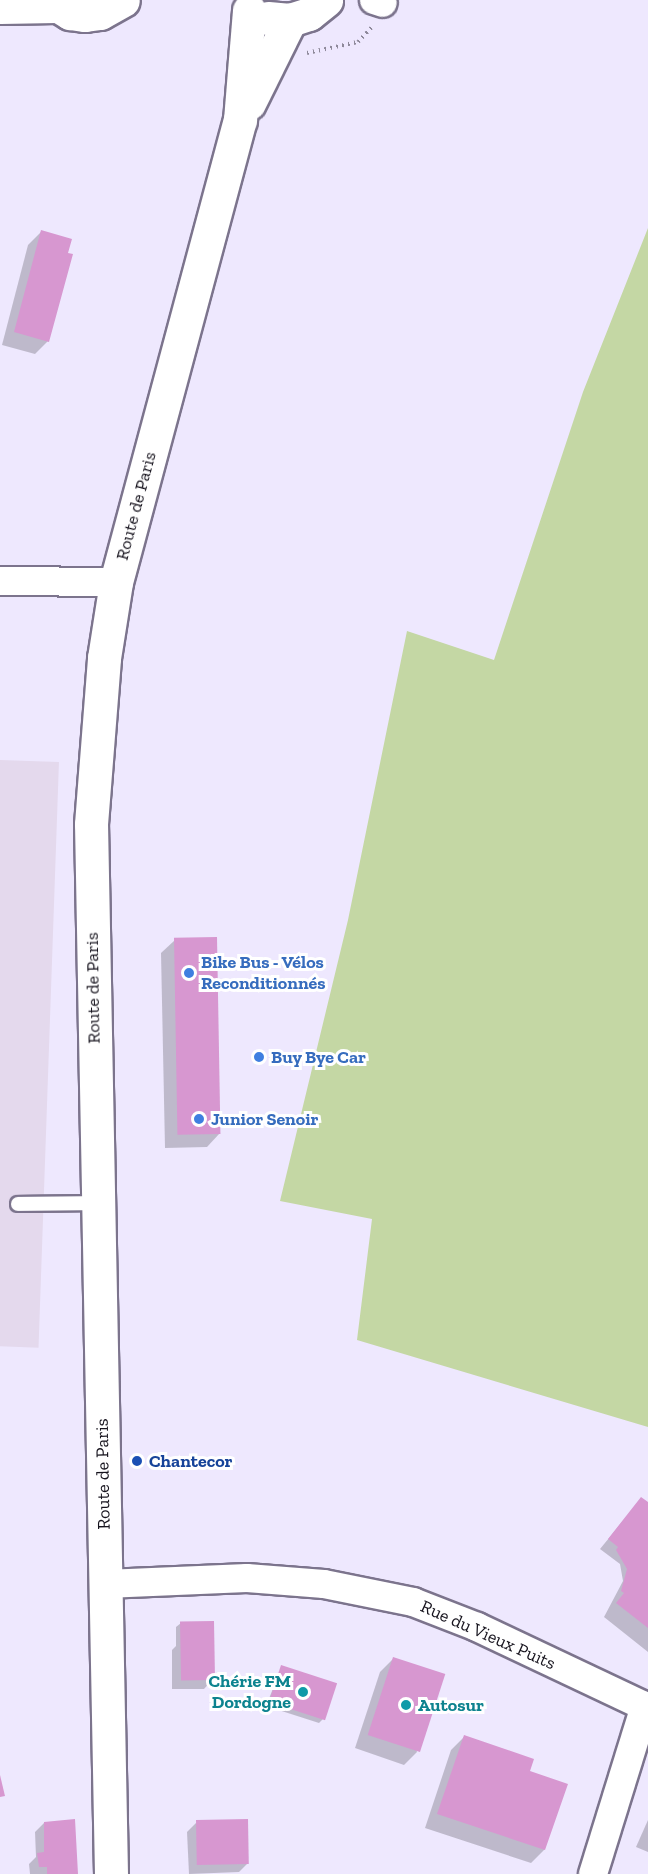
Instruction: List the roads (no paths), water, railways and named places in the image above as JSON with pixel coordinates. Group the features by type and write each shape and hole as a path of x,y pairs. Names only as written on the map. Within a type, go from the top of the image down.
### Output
{"main road":[{"path":"0,7 53,3 85,15 100,14 123,0"},
{"path":"244,5 276,20 290,20 309,14 326,0"},
{"name":"Route de Paris","path":"240,120 244,5"},
{"name":"Route de Paris","path":"111,1874 91,824 104,658 116,582 240,120 290,20"}],"street":[{"path":"0,581 116,582"},
{"name":"Rue du Vieux Puits","path":"105,1584 247,1578 324,1584 413,1602 477,1627 646,1707"},
{"path":"593,1874 646,1707"}],"lane":[{"path":"18,1204 98,1203"}],"place":[{"name":"Bike Bus - Vélos Reconditionnés","path":"189,973"},
{"name":"Buy Bye Car","path":"259,1057"},
{"name":"Junior Senoir","path":"199,1119"},
{"name":"Chantecor","path":"137,1461"},
{"name":"Chérie FM Dordogne","path":"303,1692"},
{"name":"Autosur","path":"406,1705"}]}
